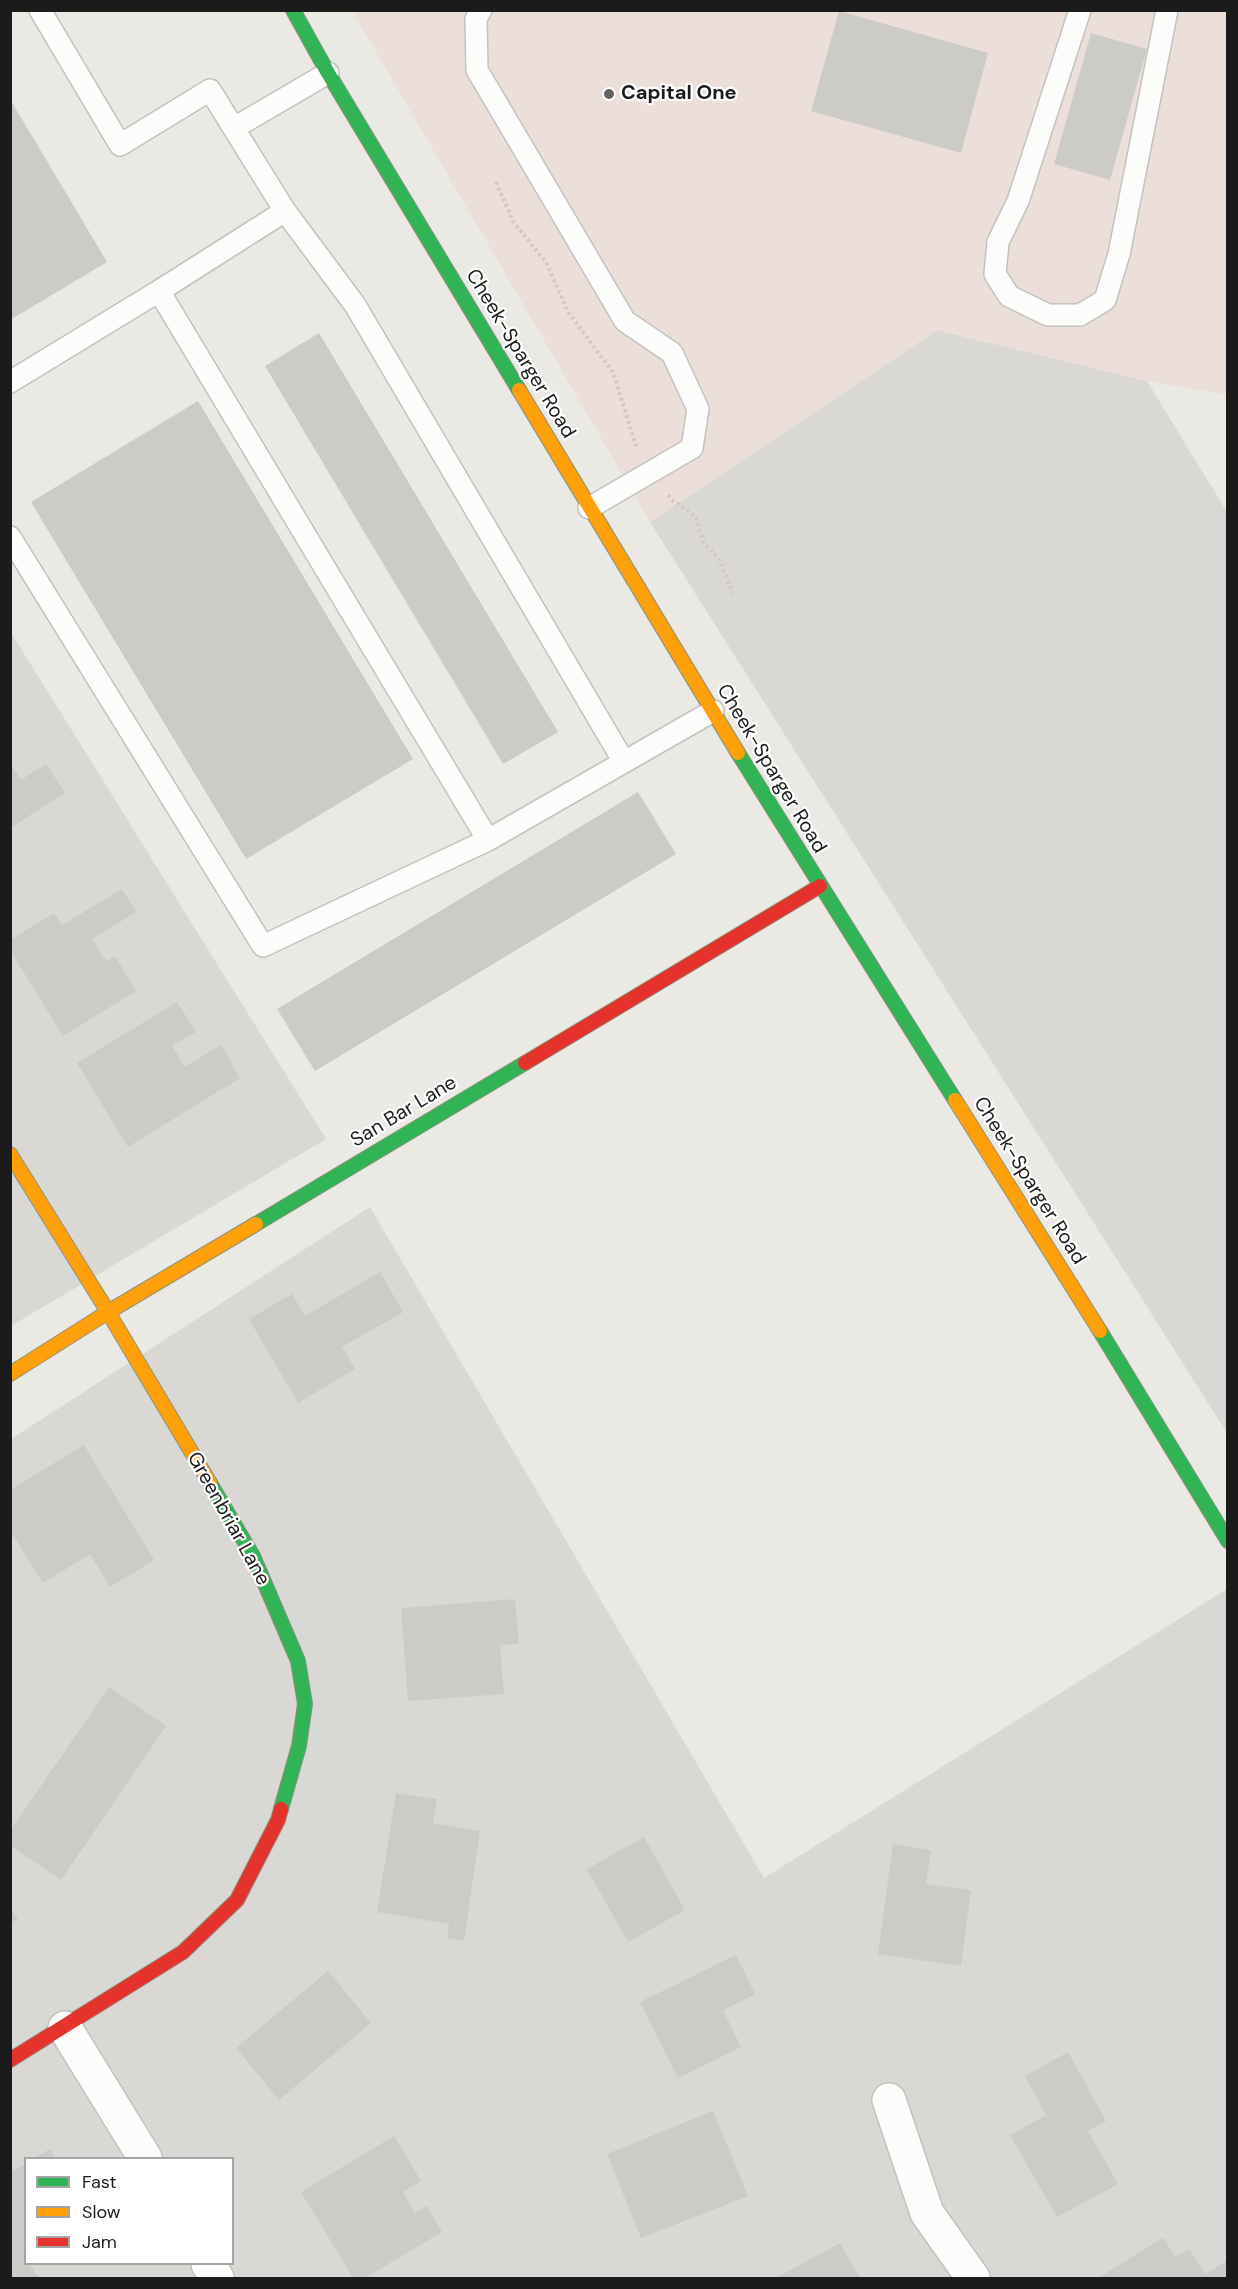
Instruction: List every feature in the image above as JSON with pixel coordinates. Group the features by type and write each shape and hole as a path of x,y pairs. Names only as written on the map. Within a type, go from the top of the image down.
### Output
{"street":[{"name":"Cheek-Sparger Road","path":"293,10 328,73 589,508 820,886 1085,1306 1227,1542"},
{"name":"San Bar Lane","path":"10,1374 108,1312 820,886"},
{"name":"Greenbriar Lane","path":"10,1154 108,1312 253,1556 298,1661 305,1704 299,1746 278,1820 237,1900 183,1952 65,2028 10,2060"},
{"path":"65,2028 143,2157"},
{"path":"889,2100 927,2213 973,2278"},
{"path":"209,2265 217,2278"}],"lane":[{"path":"40,10 120,145 210,90 285,210 356,305 624,762"},
{"path":"481,10 476,19 477,70 625,321 672,353 698,410 692,448 589,508"},
{"path":"1080,10 1018,201 998,242 995,274 1009,296 1048,315 1080,315 1105,300 1119,254 1167,10"},
{"path":"234,128 328,73"},
{"path":"10,382 159,291 285,210"},
{"path":"159,291 488,840"},
{"path":"10,537 263,946 488,840 713,711"}],"path":[{"path":"496,182 514,223 546,262 568,312 613,372 638,453 672,500 695,516 704,543 719,559 733,593"}],"shaded area":[{"path":"352,11 1227,11 1227,395 1147,381 937,330 650,522"},
{"path":"937,330 1147,381 1227,512 1227,1433 650,522"},
{"path":"10,631 326,1139 11,1326 10,1326"},
{"path":"370,1207 764,1878 1227,1589 1227,2278 11,2278 11,1439"}],"building":[{"path":"839,11 988,53 961,153 811,111"},
{"path":"1091,33 1147,49 1110,180 1054,164"},
{"path":"10,99 107,262 10,320"},
{"path":"319,333 558,732 503,764 265,366"},
{"path":"198,401 413,759 246,859 31,502"},
{"path":"10,763 21,780 46,764 65,793 10,828"},
{"path":"638,792 676,854 315,1071 277,1009"},
{"path":"122,889 136,912 92,939 106,961 115,956 136,991 63,1036 10,950 10,940 54,913 62,925"},
{"path":"177,1002 196,1032 172,1046 185,1067 221,1045 240,1078 128,1147 77,1063"},
{"path":"380,1272 403,1312 342,1347 355,1369 298,1403 249,1319 292,1294 305,1316"},
{"path":"84,1445 154,1560 110,1587 90,1554 43,1583 10,1530 10,1490"},
{"path":"515,1599 519,1644 500,1645 504,1694 408,1701 401,1608"},
{"path":"109,1687 166,1726 61,1880 10,1845 10,1831"},
{"path":"396,1793 437,1799 433,1823 480,1831 464,1941 447,1938 449,1924 377,1912"},
{"path":"644,1837 685,1910 628,1942 587,1869"},
{"path":"893,1844 931,1850 926,1884 971,1890 961,1966 878,1954"},
{"path":"10,1907 18,1919 10,1923"},
{"path":"736,1955 755,1994 723,2010 741,2047 678,2078 640,2002"},
{"path":"328,1971 371,2023 279,2100 236,2048"},
{"path":"1068,2052 1106,2121 1088,2131 1118,2184 1057,2217 1010,2135 1046,2115 1025,2076"},
{"path":"713,2111 748,2196 641,2238 607,2154"},
{"path":"394,2136 421,2181 403,2192 415,2213 427,2206 442,2232 365,2278 353,2278 301,2192"},
{"path":"50,2149 54,2157 37,2157"},
{"path":"24,2165 24,2265 30,2265 39,2278 10,2278 10,2173"},
{"path":"1163,2238 1176,2257 1189,2249 1205,2274 1228,2260 1228,2278 1098,2278"},
{"path":"840,2243 860,2278 776,2278"}],"traffic: fast":[{"path":"293,10 328,73 519,390"},
{"path":"738,753 955,1100"},
{"path":"256,1224 525,1063"},
{"path":"1100,1331 1228,1541"},
{"path":"210,1483 253,1556 298,1661 305,1704 299,1746 281,1809"}],"traffic: slow":[{"path":"519,390 738,753"},
{"path":"955,1100 1100,1331"},
{"path":"10,1154 210,1483"},
{"path":"10,1374 108,1312 256,1224"}],"traffic: jam":[{"path":"525,1063 820,886"},
{"path":"10,2060 183,1952 237,1900 278,1820 281,1809"}],"place":[{"name":"Capital One","path":"609,94"}]}
